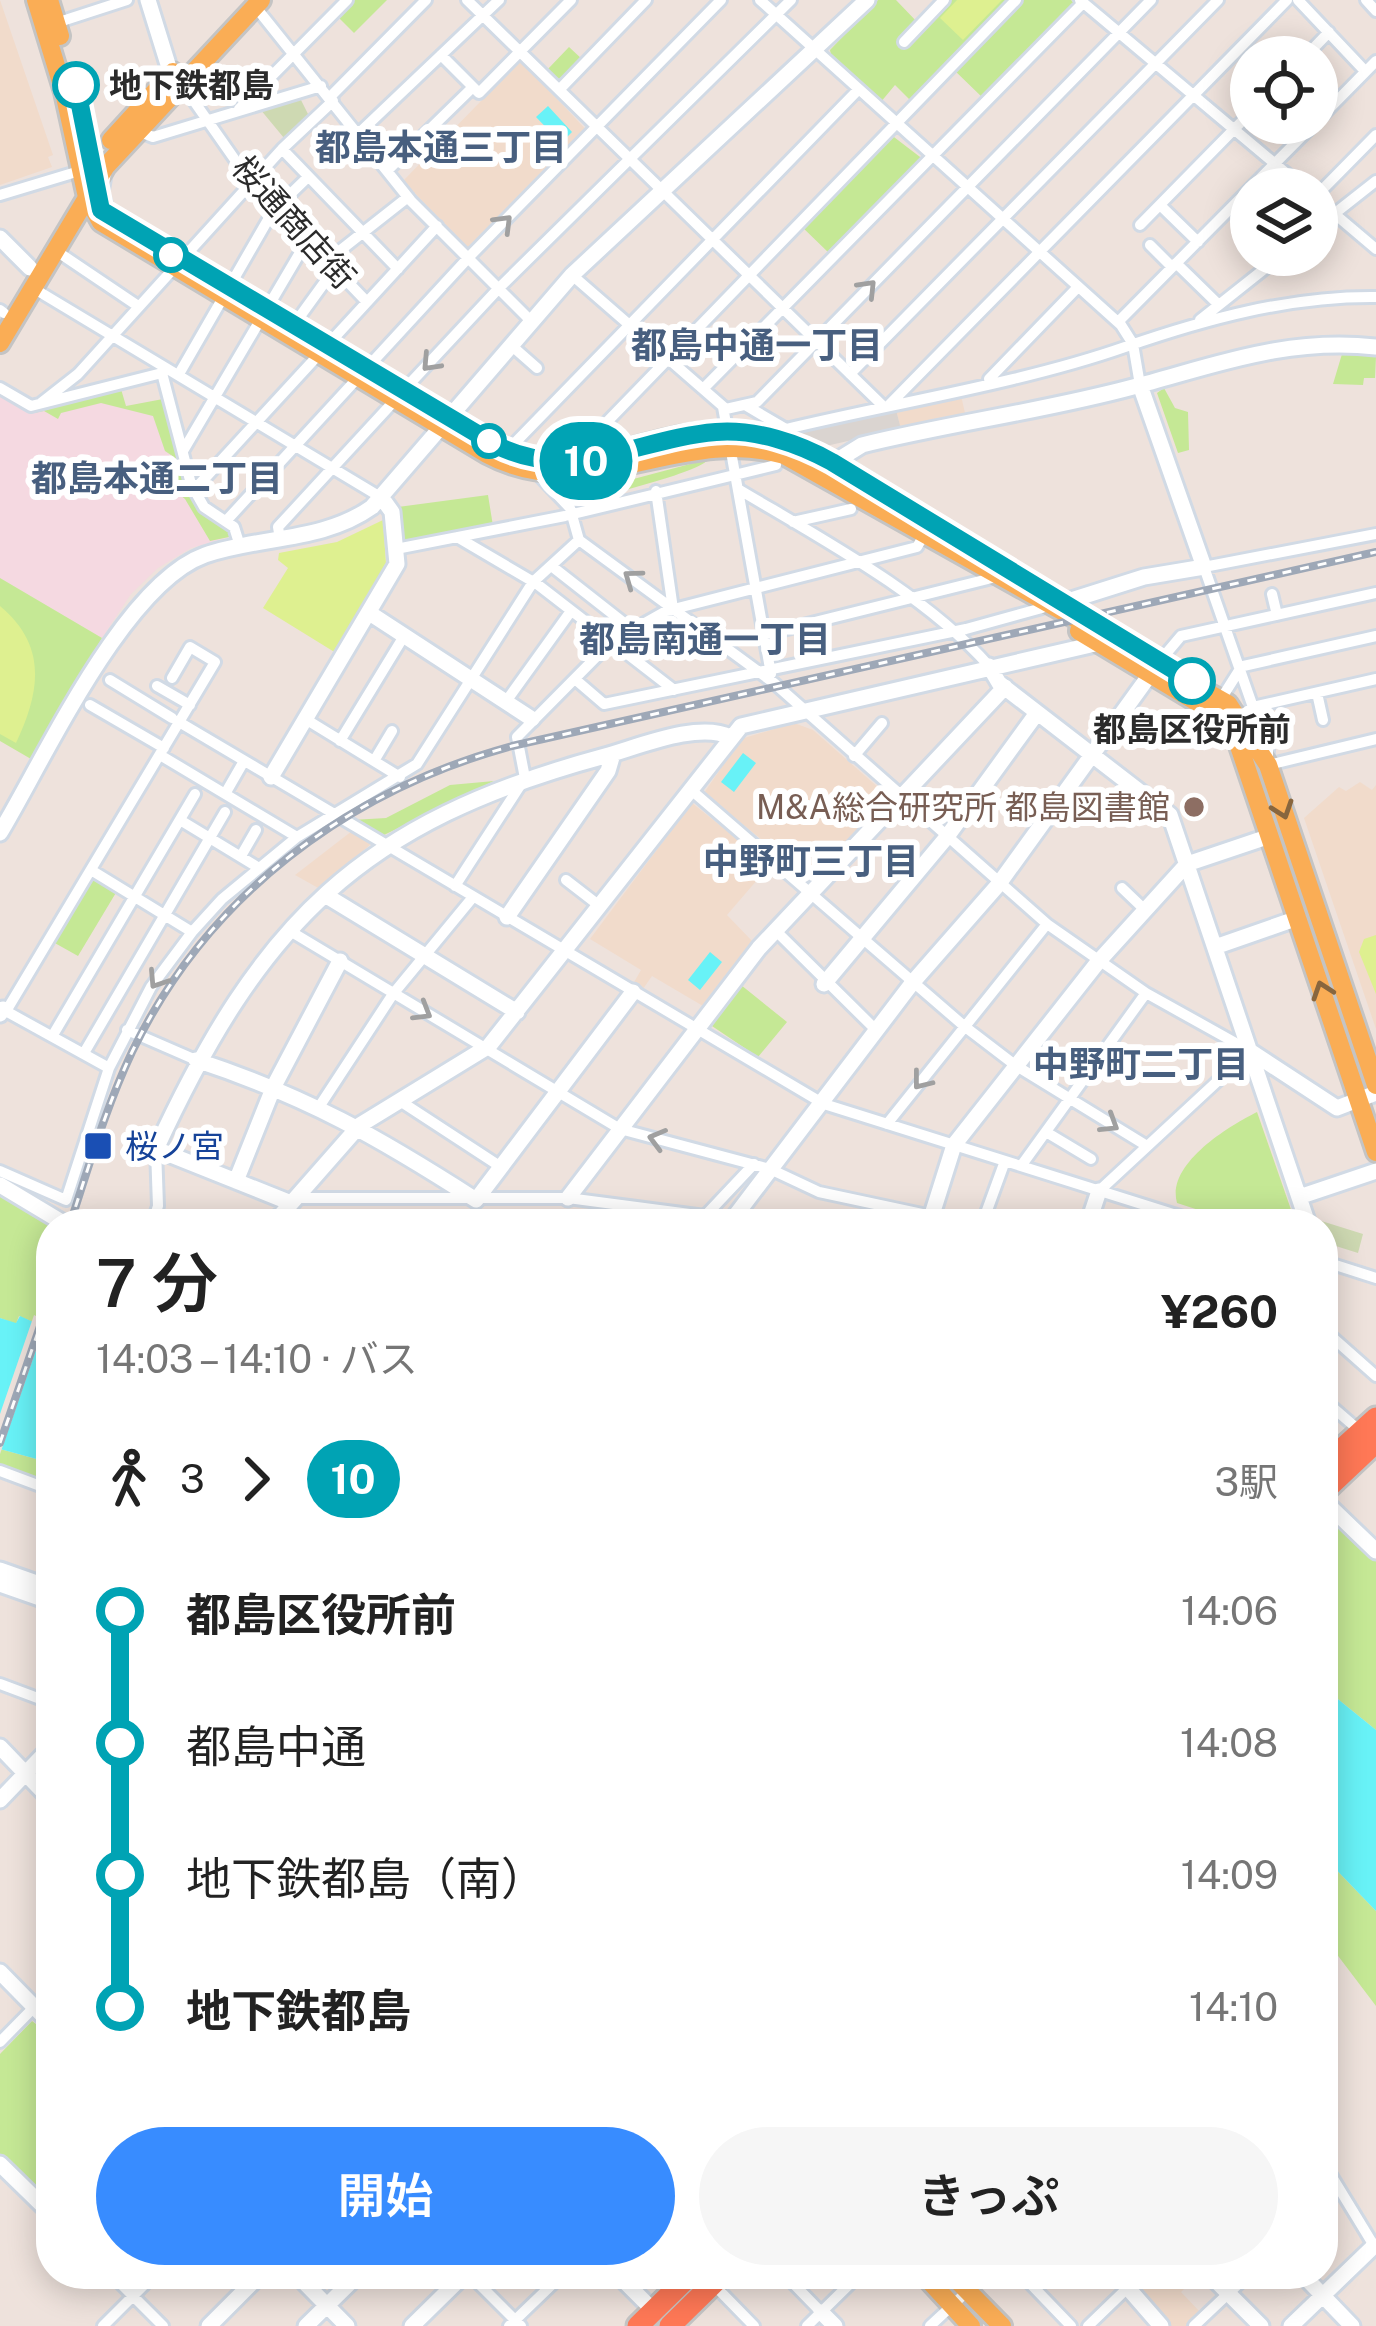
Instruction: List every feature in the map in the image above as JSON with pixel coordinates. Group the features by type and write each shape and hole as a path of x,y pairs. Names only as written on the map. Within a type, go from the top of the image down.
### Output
{"highway":[{"path":"1338,1457 1373,1436"},
{"path":"1338,1478 1373,1436"},
{"path":"654,2321 680,2289"},
{"path":"654,2321 703,2289"}],"main road":[{"path":"36,0 104,218 399,396 447,423 539,460 572,462 728,438 781,440 837,461 1045,600"},
{"path":"49,0 85,127 90,174"},
{"path":"0,343 90,174 252,1"},
{"path":"1,314 60,242 90,174 135,130 176,78"},
{"path":"264,314 293,326 324,349"},
{"path":"447,423 499,460 536,472 604,472 728,438 776,453 846,487 997,577 1106,626 1103,640 1221,699 1240,716 1268,765 1370,1093 1376,1152"},
{"path":"1152,665 1240,716"},
{"path":"1240,716 1241,748 1298,918 1370,1093"},
{"path":"937,2289 971,2326"},
{"path":"968,2291 1002,2326"}],"street":[{"path":"56,22 127,0"},
{"path":"148,0 176,78"},
{"path":"237,112 347,0"},
{"path":"41,403 113,335 282,148 426,0"},
{"path":"467,0 886,405"},
{"path":"358,134 499,0"},
{"path":"441,55 479,93 571,0"},
{"path":"559,90 646,0"},
{"path":"226,521 469,257 721,0"},
{"path":"760,0 1120,324 1132,344 1140,385 1239,668 1240,716 1376,679"},
{"path":"280,539 278,527 499,288 791,0"},
{"path":"0,833 140,602 186,564 240,546 340,526 382,498 572,275 867,0"},
{"path":"904,43 944,0"},
{"path":"572,462 574,451 1016,0"},
{"path":"725,408 751,404 1151,0"},
{"path":"850,374 1218,0"},
{"path":"886,405 1287,0"},
{"path":"1298,0 1365,71"},
{"path":"1366,0 1376,11"},
{"path":"252,1 408,197 532,322"},
{"path":"704,389 1081,2 1230,127"},
{"path":"1325,36 1329,32"},
{"path":"1338,99 1376,61"},
{"name":"桜通商店街","path":"176,78 252,183 366,301"},
{"path":"135,130 153,137 321,86"},
{"path":"387,170 473,87"},
{"path":"508,450 857,91"},
{"path":"1140,225 1230,134"},
{"path":"1338,175 1376,135"},
{"path":"1251,144 1280,168"},
{"path":"1120,324 1295,144"},
{"path":"282,148 398,269"},
{"path":"0,195 90,174"},
{"path":"179,374 277,207 308,177"},
{"path":"1338,211 1376,181"},
{"path":"293,326 331,264 361,233 408,197"},
{"path":"1160,205 1198,242"},
{"path":"1338,217 1376,248"},
{"path":"104,218 60,242 138,306"},
{"path":"194,490 437,226"},
{"path":"0,238 32,278 113,335 335,466 382,498 392,512 398,564 271,777"},
{"path":"183,451 308,239"},
{"path":"1150,245 1219,304"},
{"path":"572,275 634,318 666,357 725,408 765,671"},
{"path":"1195,324 1255,276"},
{"path":"986,381 1078,287"},
{"path":"751,404 786,429 1132,344 1195,324 1309,300 1376,297"},
{"path":"813,470 885,440 1140,385 1258,350 1334,344 1376,347"},
{"path":"512,346 537,368"},
{"path":"0,388 31,406 164,369"},
{"path":"164,369 194,490 204,507 236,529 240,546"},
{"path":"837,461 836,475 846,487"},
{"path":"396,549 574,514 776,466"},
{"path":"536,472 574,514 579,540 765,671 998,885 1098,962 1250,1051 1334,1107 1370,1093"},
{"path":"738,489 858,562 953,632 1005,687 1166,810 1303,1209"},
{"path":"656,491 673,608"},
{"path":"794,523 850,509"},
{"path":"576,680 604,704 953,632 1045,600 1144,577 1376,534"},
{"path":"455,886 525,778 518,737 611,641 673,608 917,547 923,535"},
{"path":"457,537 533,582 674,690"},
{"path":"0,1171 65,1200 109,1068 192,932 297,837 417,764 533,582 554,568 579,540"},
{"path":"554,568 633,630"},
{"path":"763,635 997,577"},
{"path":"713,1209 762,1167 998,885 1152,665 1181,636 1376,593"},
{"path":"1272,594 1277,615"},
{"path":"507,700 571,611"},
{"path":"370,614 532,719"},
{"path":"340,741 404,636"},
{"path":"1221,699 1239,668 1376,636"},
{"path":"286,1209 360,1125 485,1050 730,737 745,724 1103,640"},
{"path":"109,1068 3,1010 215,662 190,647 172,678"},
{"path":"110,680 819,1102 1157,1209"},
{"path":"157,686 190,705"},
{"path":"568,1198 775,930 1005,687"},
{"path":"1317,693 1323,720"},
{"path":"89,705 297,837"},
{"path":"824,984 946,838 1037,712"},
{"path":"307,720 400,777"},
{"path":"854,756 882,724"},
{"path":"374,761 392,731"},
{"path":"157,1209 156,1149 196,1060 242,988 290,931 384,844 525,778 706,732 730,737"},
{"path":"1268,765 1376,739"},
{"path":"507,917 608,771 614,754"},
{"path":"225,794 244,761"},
{"path":"690,789 964,1026 1015,1065 1147,1146"},
{"path":"53,1035 195,794"},
{"path":"84,1053 225,812"},
{"path":"180,820 259,868"},
{"path":"241,856 256,830"},
{"path":"934,1209 954,1145 1098,962 1187,864 1270,836"},
{"path":"91,870 192,932"},
{"path":"566,880 601,907"},
{"path":"1122,888 1145,910"},
{"path":"325,896 517,1012"},
{"path":"319,1107 393,994 473,897"},
{"path":"1215,947 1298,918"},
{"path":"887,1124 1047,924"},
{"path":"775,930 824,984 876,1030"},
{"path":"290,931 620,1129 762,1167 818,1192 884,1209"},
{"path":"236,1180 274,1086 340,961"},
{"path":"476,1200 633,992"},
{"path":"1021,1166 1146,993"},
{"path":"128,1030 360,1125 476,1200"},
{"path":"1093,1209 1099,1191 1250,1051"},
{"path":"400,1101 501,1167"},
{"path":"1046,1132 1091,1160"},
{"path":"156,1149 294,1200 568,1198 652,1209"},
{"path":"987,1209 1005,1161"},
{"path":"738,1209 762,1167"},
{"path":"1299,1197 1376,1171"},
{"path":"0,1185 40,1209"},
{"path":"1338,1266 1376,1278"},
{"path":"1338,1342 1376,1376"},
{"path":"1338,1410 1373,1436"},
{"path":"0,1471 36,1484"},
{"path":"1338,1512 1376,1551"},
{"path":"1,1577 36,1585"},
{"path":"1,1577 36,1594"},
{"path":"0,1684 36,1697"},
{"path":"0,1747 36,1784"},
{"path":"0,1799 36,1762"},
{"path":"0,1972 34,2007 0,2042"},
{"path":"0,2164 36,2198"},
{"path":"1338,2187 1375,2247 1338,2282"},
{"path":"126,2289 163,2326"},
{"path":"103,2326 140,2289"},
{"path":"208,2326 246,2289"},
{"path":"311,2289 347,2326"},
{"path":"305,2326 344,2289"},
{"path":"412,2326 451,2289"},
{"path":"481,2289 515,2324 549,2289"},
{"path":"629,2289 654,2321"},
{"path":"726,2289 754,2326"},
{"path":"799,2289 835,2326"},
{"path":"807,2326 845,2289"},
{"path":"1035,2289 1071,2326"},
{"path":"1088,2326 1127,2289"},
{"path":"1129,2289 1161,2326"},
{"path":"1225,2289 1261,2326"},
{"path":"1194,2326 1233,2289"},
{"path":"1316,2289 1352,2326"},
{"path":"1291,2326 1330,2289"},
{"path":"931,2326 968,2291"}],"shaded area":[{"path":"0,0 53,155 48,157 52,167 0,185"},
{"path":"521,60 589,133 468,248 403,181"},
{"path":"121,389 126,406 163,399 186,487 199,511 229,531 229,537 191,548 158,568 131,594 102,638 0,578 0,396 28,413"},
{"path":"960,391 965,413 901,429 895,406"},
{"path":"895,406 901,429 826,446 794,431"},
{"path":"794,723 813,730 889,797 889,804 813,881 704,793 741,739"},
{"path":"1360,782 1372,790 1376,785 1376,1029 1304,818 1339,787 1346,791"},
{"path":"692,803 770,865 727,915 753,942 703,1006 652,976 643,989 633,984 641,970 590,939"},
{"path":"352,831 372,843 320,889 295,875"},
{"path":"1184,2289 1181,2292 1201,2313 1188,2326 1171,2326 1138,2290"}],"green space":[{"path":"351,0 387,0 354,33 336,15"},
{"path":"878,0 896,0 919,24 948,0 1010,0 911,101 895,85 880,103 832,59 830,50"},
{"path":"957,0 1002,0 963,40 940,18"},
{"path":"1021,0 1071,0 1076,5 984,99 953,69"},
{"path":"569,47 583,60 559,82 547,70"},
{"path":"300,98 309,116 284,138 260,109"},
{"path":"890,134 924,160 831,255 800,225"},
{"path":"1342,354 1376,356 1375,378 1364,378 1363,385 1333,384"},
{"path":"1164,388 1175,408 1188,412 1189,450 1178,453 1157,393"},
{"path":"121,389 126,406 163,399 189,490 229,531 229,537 210,541 185,499 159,478 174,457 165,451 153,416 101,403 61,413 58,419 44,411 28,414"},
{"path":"709,459 670,477 579,504 570,496 573,488 607,486"},
{"path":"488,495 493,526 405,543 401,539 398,507"},
{"path":"383,520 386,564 343,650 336,653 263,608 288,568 278,560 279,553 337,542"},
{"path":"0,578 102,638 31,759 0,741"},
{"path":"0,606 26,637 35,670 30,706 16,743 0,734"},
{"path":"494,781 382,836 352,820 386,818 450,785"},
{"path":"92,876 117,891 78,956 53,942"},
{"path":"1376,935 1376,994 1359,952 1364,939"},
{"path":"741,985 787,1022 758,1057 709,1024"},
{"path":"1257,1112 1291,1209 1196,1209 1177,1203 1176,1188 1190,1161"},
{"path":"0,1194 36,1217 36,1323 19,1316 16,1324 0,1318"},
{"path":"1338,1226 1363,1234 1358,1253 1338,1247"},
{"path":"0,1449 36,1459 36,1479 0,1466"},
{"path":"1338,1523 1376,1557 1376,1730 1338,1699"},
{"path":"1338,1872 1376,1911 1376,2006 1338,1956"},
{"path":"32,2021 36,2024 36,2187 0,2156 0,2054"}],"water":[{"path":"548,106 572,132 561,143 536,117"},
{"path":"743,753 756,763 734,792 721,782"},
{"path":"710,952 722,962 700,990 688,980"},
{"path":"20,1316 36,1323 36,1459 0,1449 0,1318 16,1323"},
{"path":"1338,1699 1376,1730 1376,1911 1338,1872"}],"pier":[{"path":"34,1315 36,1350 0,1454 0,1414"}],"railway":[{"path":"75,1209 132,1052 163,996 200,945 288,857 339,821 394,791 512,746 1376,552"},
{"path":"0,1443 36,1338"}],"bus line":[{"name":"10","path":"76,85 101,210 388,385 496,445 539,460 572,462 716,432 781,440 832,462 965,548 1106,626 1111,636 1192,681"}],"place":[{"name":"地下鉄都島","path":"76,85"},
{"name":"都島区役所前","path":"1192,681"},
{"name":"M&A総合研究所 都島図書館","path":"1194,807"},
{"name":"桜ノ宮","path":"98,1146"}],"district":[{"name":"都島本通三丁目","path":"441,147"},
{"name":"都島中通一丁目","path":"757,345"},
{"name":"都島本通二丁目","path":"157,478"},
{"name":"都島南通一丁目","path":"705,639"},
{"name":"中野町三丁目","path":"811,861"},
{"name":"中野町二丁目","path":"1141,1064"}]}
